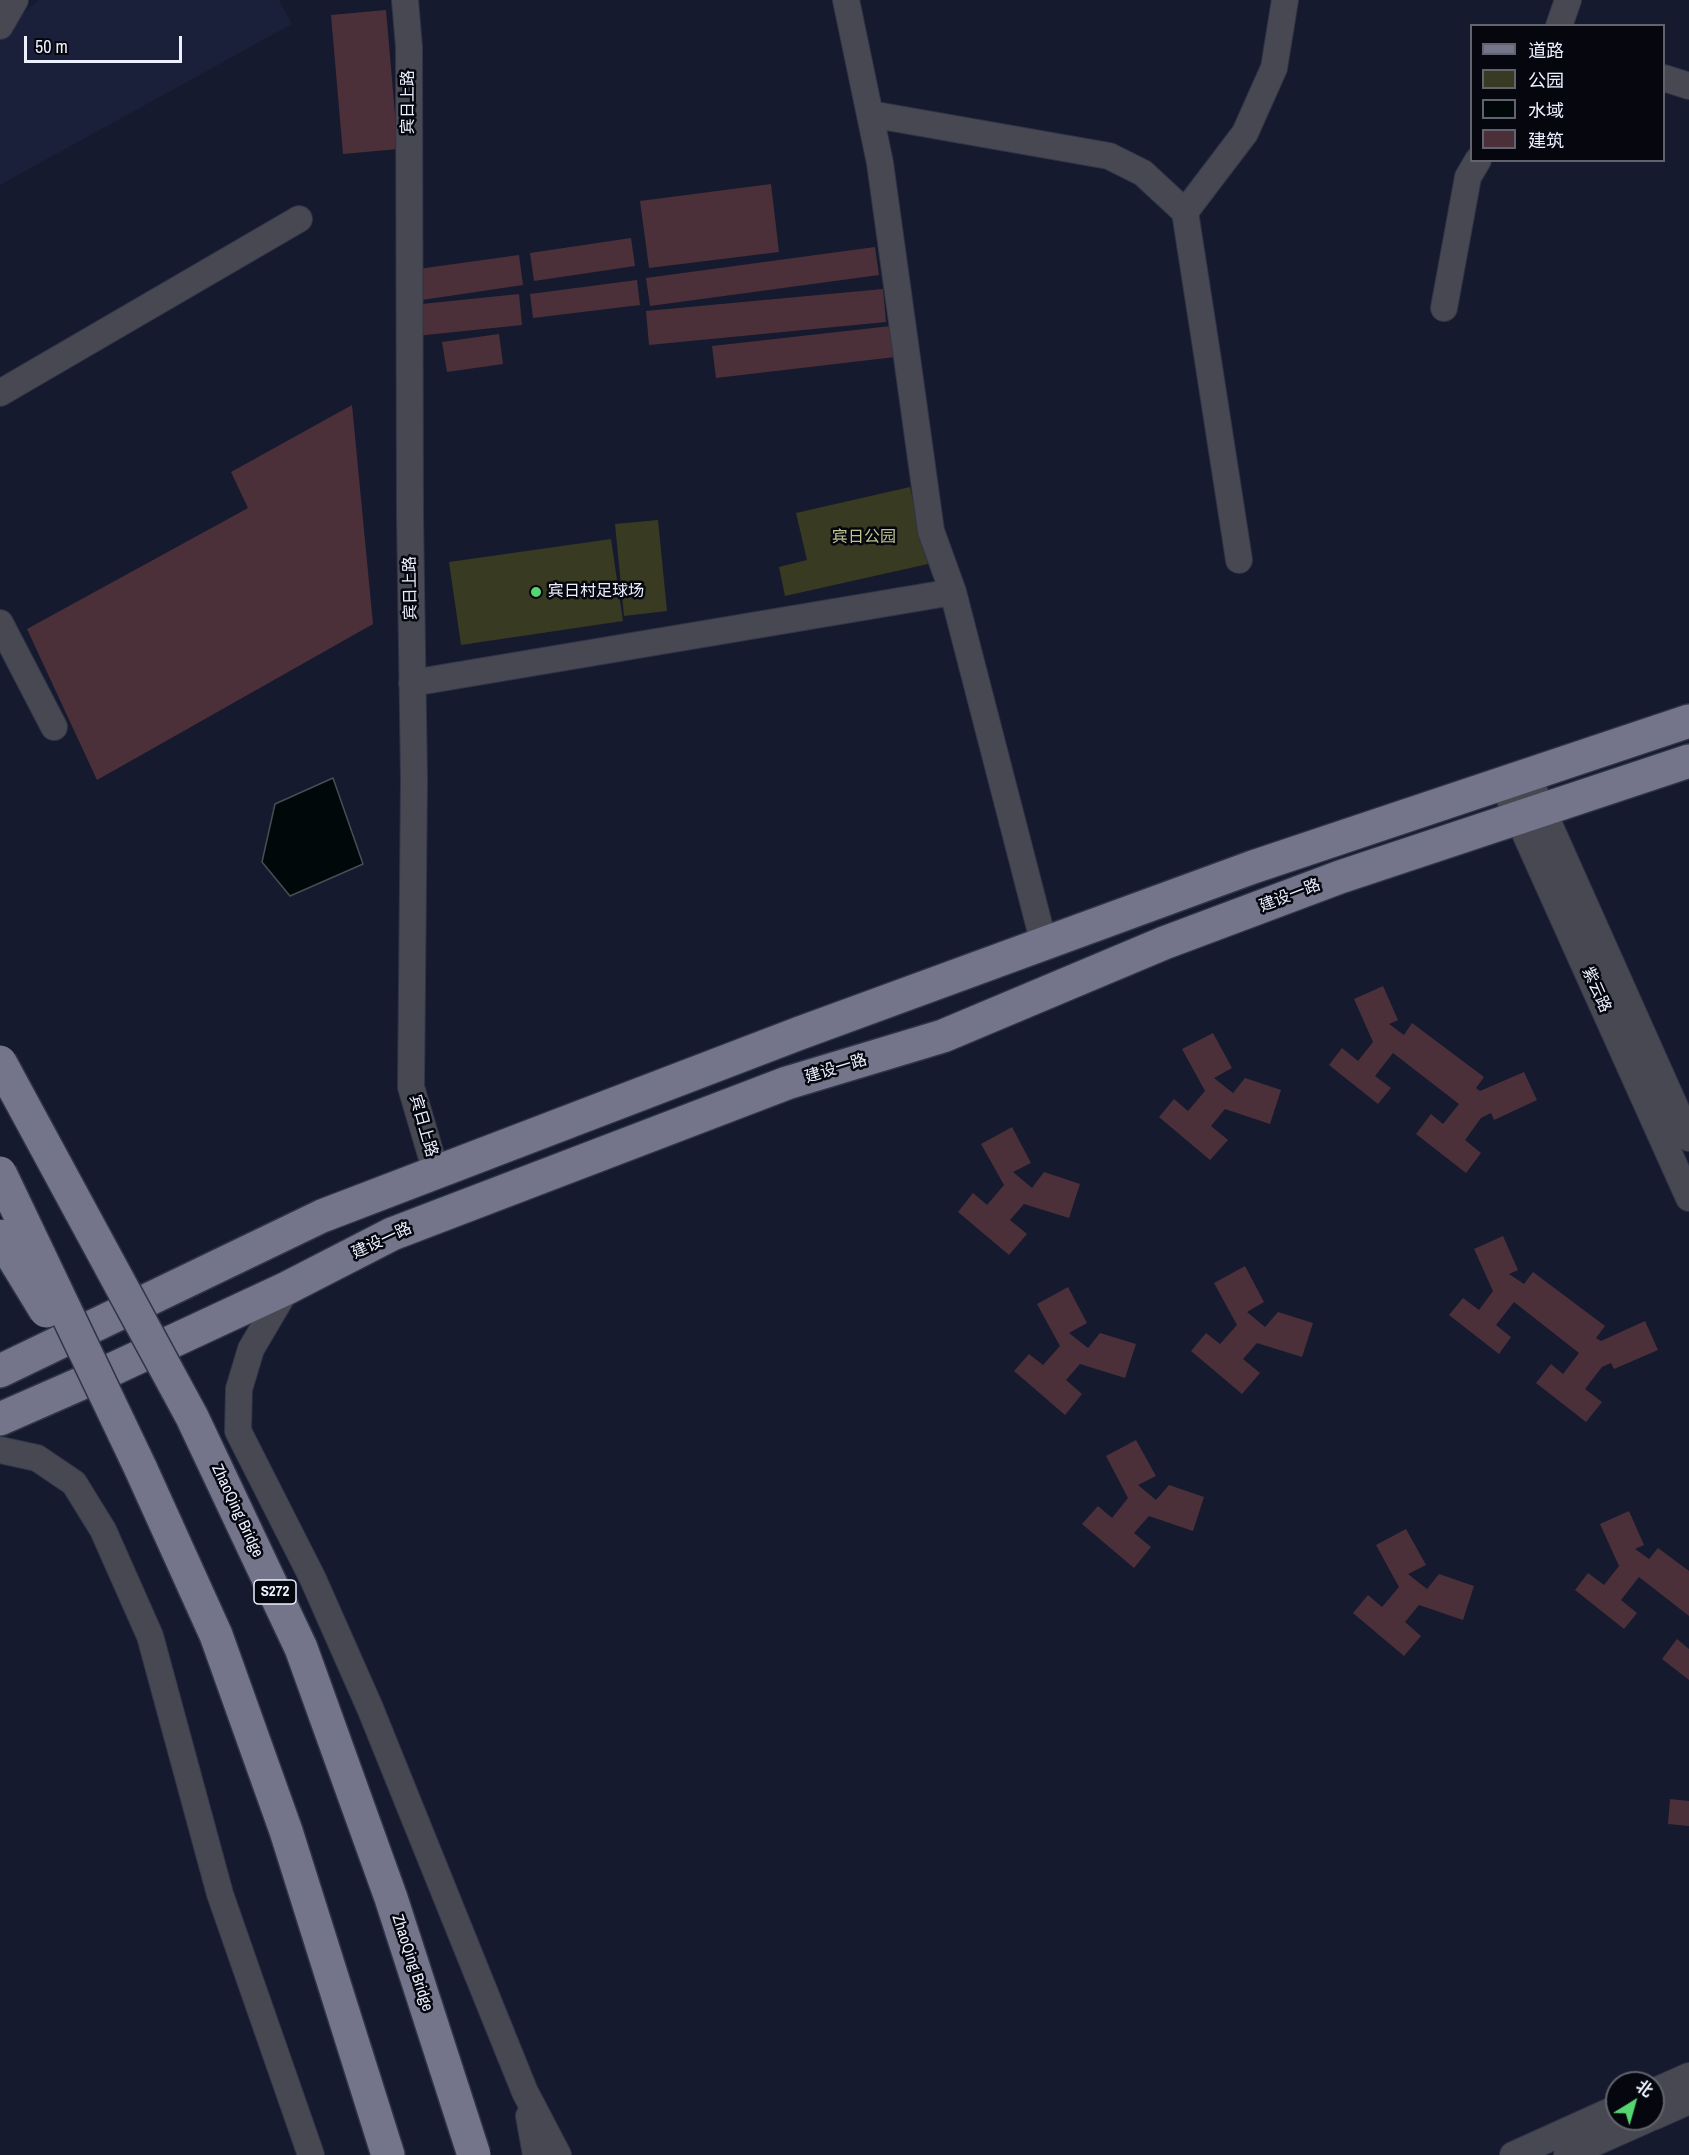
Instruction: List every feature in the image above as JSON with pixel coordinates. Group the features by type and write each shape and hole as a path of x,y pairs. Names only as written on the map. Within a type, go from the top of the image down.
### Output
{"main road":[{"path":"0,1371 322,1216 436,1172 800,1033 1253,867 1689,721"},
{"name":"建设一路","path":"0,1419 287,1288 392,1234 787,1083 943,1036 1164,944 1340,877 1689,761"},
{"name":"ZhaoQing Bridge","path":"0,1062 192,1417 302,1648 391,1899 474,2155"},
{"path":"0,1173 140,1467 216,1635 286,1831 388,2155"},
{"path":"0,1236 140,1467"}],"street":[{"path":"0,26 15,0"},
{"name":"宾日上路","path":"405,0 409,47 414,792 411,1087 436,1172"},
{"path":"846,0 880,163 931,531 953,592 1044,944"},
{"path":"1185,212 1245,133 1274,68 1285,0"},
{"path":"1560,24 1568,0"},
{"path":"1665,78 1689,86"},
{"path":"870,114 1109,156 1143,173 1185,212 1239,560"},
{"path":"1444,308 1468,177 1477,162"},
{"path":"0,393 299,219"},
{"path":"412,682 953,592"},
{"path":"0,623 54,727"},
{"name":"紫云路","path":"1515,779 1689,1138"},
{"name":"紫云路","path":"1531,813 1689,1198"},
{"path":"287,1288 251,1349 239,1389 238,1431 313,1579 365,1698 525,2092 558,2155"},
{"path":"0,1450 38,1458 74,1483 108,1541 150,1636 220,1894 311,2155"},
{"path":"1665,2087 1689,2076"},
{"path":"525,2092 536,2155"},
{"path":"1665,2112 1689,2101"},
{"path":"1513,2155 1605,2113"},
{"path":"1567,2155 1621,2131"}],"shaded area":[{"path":"39,0 279,0 292,24 0,185 0,31"}],"green space":[{"name":"宾日公园","path":"910,487 928,564 785,596 779,567 807,560 796,513"},
{"path":"658,520 667,611 624,616 615,524"},
{"name":"宾日村足球场","path":"611,539 623,621 461,645 449,562"}],"water":[{"path":"333,778 363,864 290,896 262,862 275,804"}],"building":[{"path":"386,10 398,149 343,154 331,15"},
{"path":"771,184 779,252 649,268 640,201"},
{"path":"631,238 635,266 534,281 530,253"},
{"path":"875,247 879,275 650,306 646,278"},
{"path":"519,255 523,285 415,301 411,270"},
{"path":"637,280 640,305 533,318 530,294"},
{"path":"883,289 886,322 649,345 646,311"},
{"path":"519,294 522,325 416,336 412,305"},
{"path":"891,326 895,357 716,378 712,346"},
{"path":"499,334 503,364 447,372 442,342"},
{"path":"352,405 373,624 97,780 27,629 248,508 231,472"},
{"path":"1383,986 1398,1020 1389,1024 1404,1035 1412,1023 1484,1077 1476,1088 1480,1091 1524,1072 1537,1100 1494,1120 1491,1113 1481,1118 1465,1140 1481,1153 1466,1173 1416,1134 1431,1114 1443,1124 1459,1104 1393,1053 1375,1076 1391,1088 1378,1104 1329,1065 1342,1048 1358,1061 1373,1042 1354,999"},
{"path":"1213,1033 1232,1068 1214,1078 1233,1093 1245,1078 1281,1090 1270,1124 1225,1109 1211,1126 1228,1140 1210,1160 1159,1117 1174,1099 1188,1111 1205,1091 1182,1049"},
{"path":"1012,1127 1031,1163 1013,1172 1032,1188 1044,1172 1080,1184 1069,1218 1024,1204 1010,1220 1027,1234 1009,1255 958,1212 973,1193 987,1205 1004,1185 981,1144"},
{"path":"1503,1236 1518,1270 1509,1274 1524,1284 1533,1272 1605,1326 1596,1338 1601,1341 1645,1321 1658,1350 1614,1369 1611,1363 1602,1367 1585,1389 1602,1402 1586,1422 1536,1383 1551,1364 1563,1374 1579,1353 1514,1302 1496,1325 1511,1337 1499,1354 1449,1315 1463,1298 1479,1310 1493,1291 1474,1249"},
{"path":"1245,1266 1264,1302 1247,1312 1265,1327 1278,1312 1313,1323 1302,1357 1257,1343 1243,1359 1260,1373 1242,1394 1191,1351 1206,1333 1220,1344 1237,1325 1214,1283"},
{"path":"1068,1287 1087,1323 1069,1333 1088,1348 1100,1333 1136,1344 1125,1378 1080,1364 1066,1380 1082,1394 1065,1415 1014,1371 1029,1354 1043,1365 1060,1346 1037,1304"},
{"path":"1136,1440 1156,1476 1138,1485 1156,1500 1169,1485 1204,1497 1193,1531 1149,1516 1134,1533 1151,1547 1134,1568 1082,1524 1098,1506 1112,1518 1128,1498 1106,1456"},
{"path":"1629,1511 1644,1545 1635,1549 1649,1559 1658,1548 1689,1571 1689,1616 1639,1577 1621,1600 1637,1613 1624,1629 1575,1590 1588,1573 1604,1585 1619,1566 1600,1524"},
{"path":"1406,1529 1426,1565 1408,1574 1427,1589 1439,1574 1474,1586 1463,1620 1419,1605 1405,1622 1421,1636 1404,1656 1353,1613 1368,1595 1382,1607 1399,1587 1376,1545"},
{"path":"1677,1639 1689,1649 1689,1680 1662,1659"},
{"path":"1670,1799 1689,1801 1689,1826 1668,1824"}],"place":[{"name":"宾日村足球场","path":"536,592"}]}
